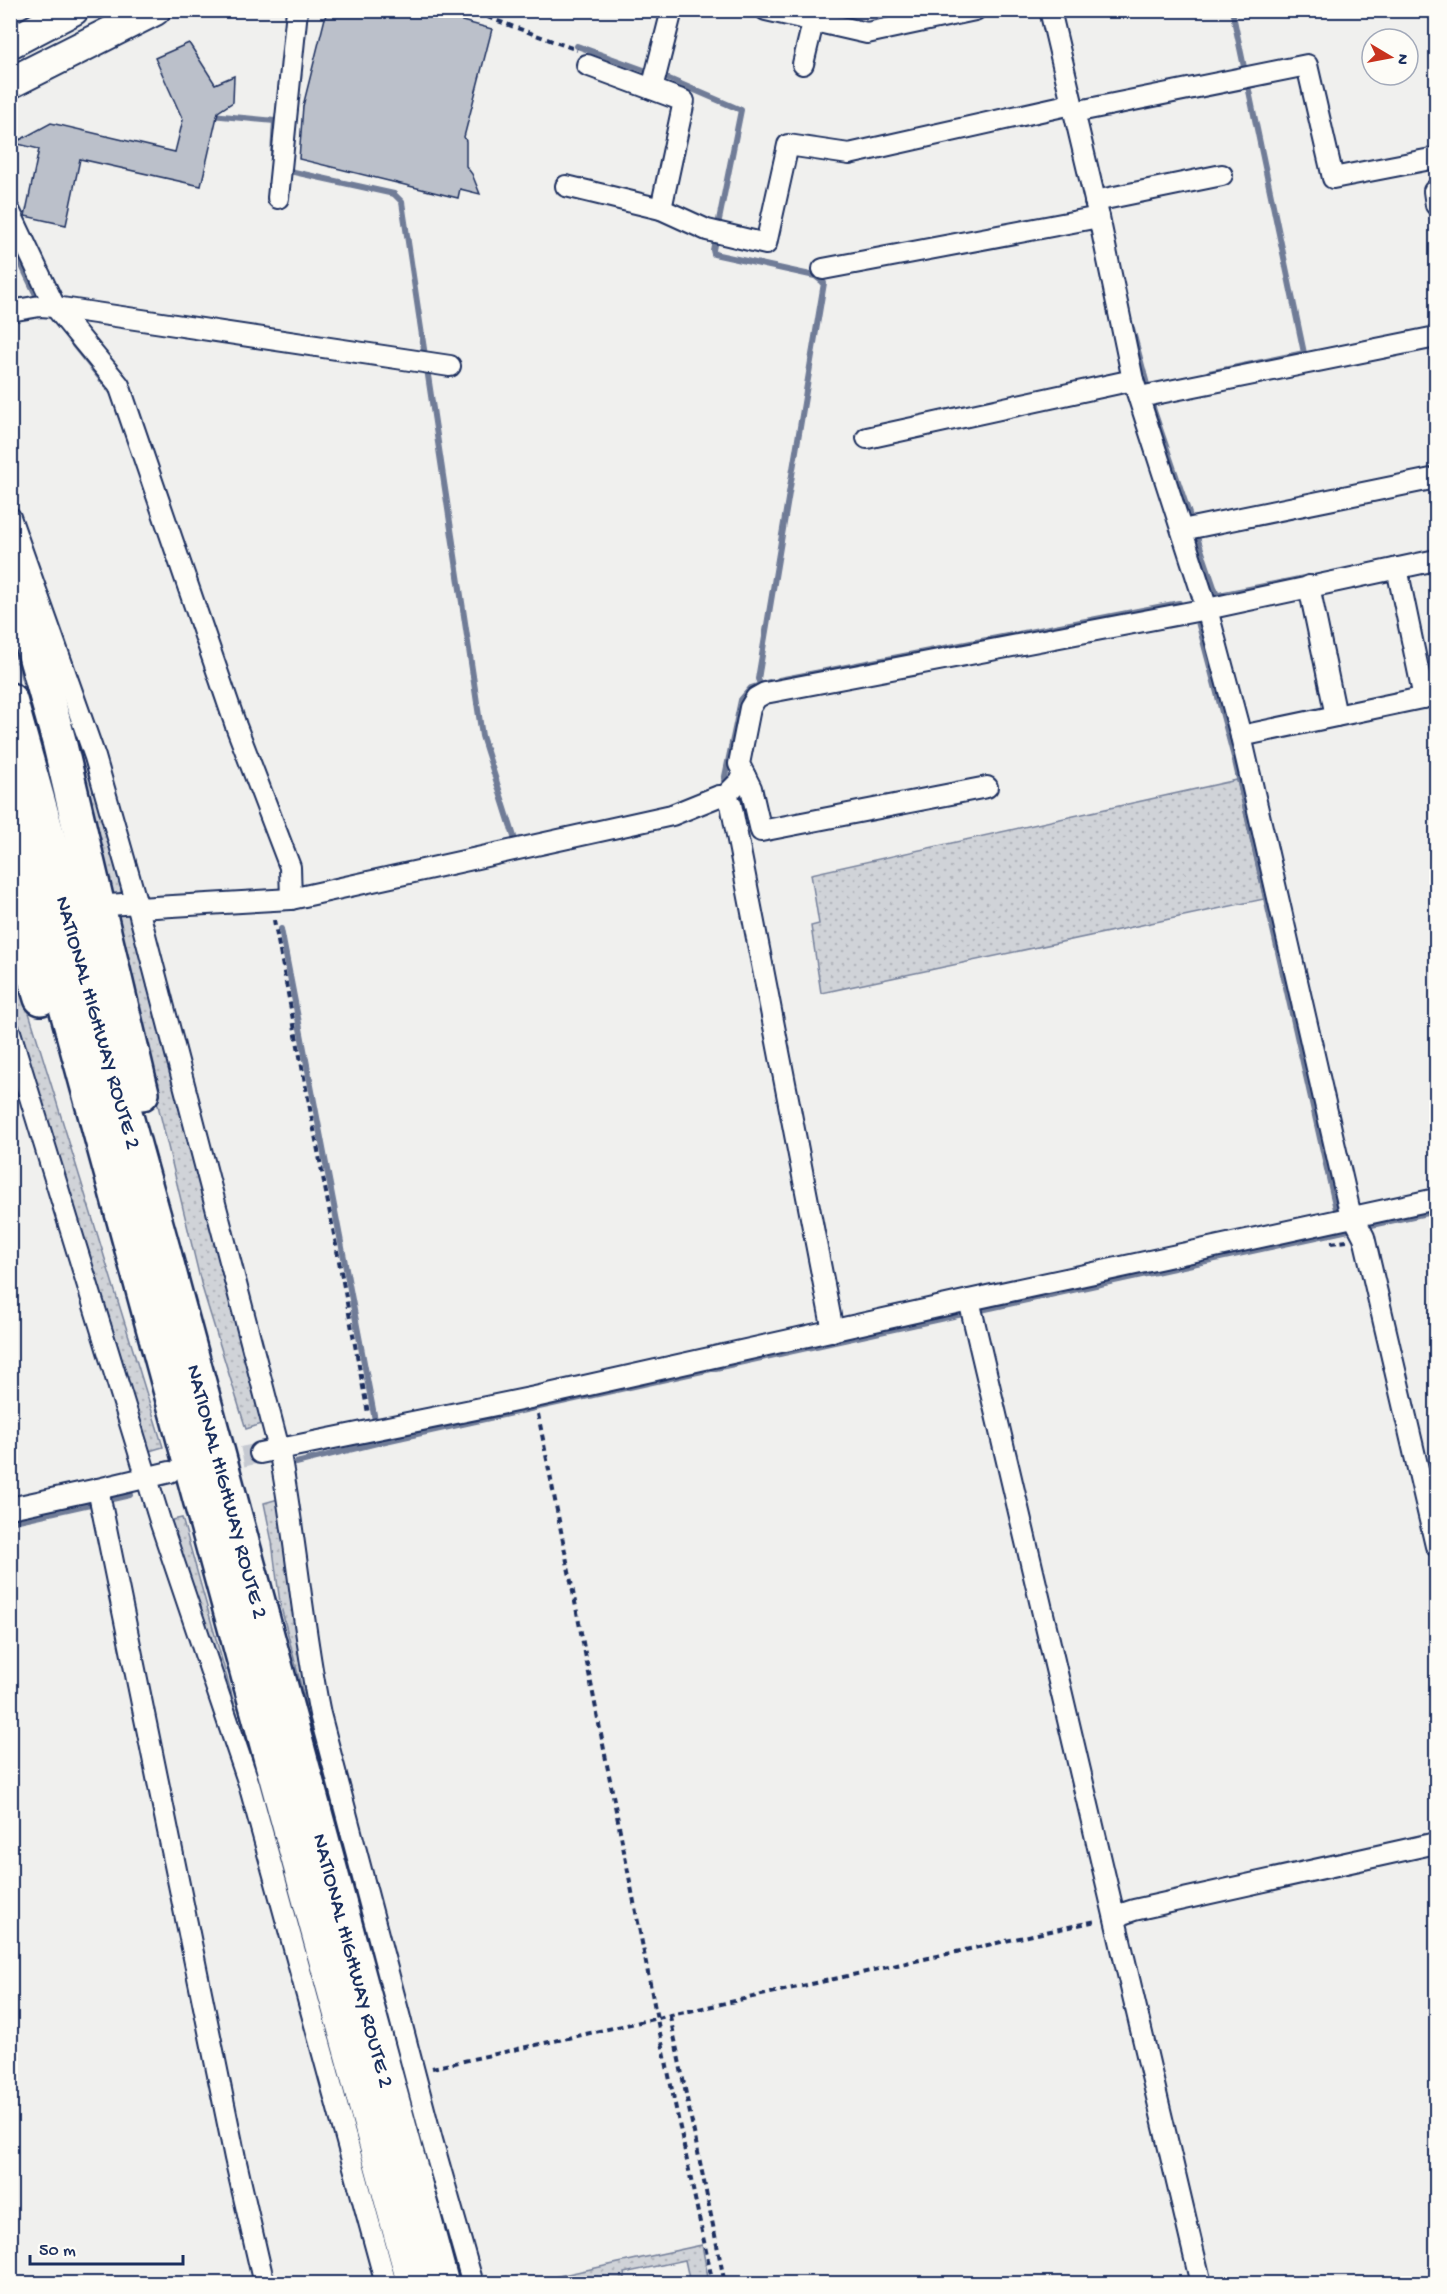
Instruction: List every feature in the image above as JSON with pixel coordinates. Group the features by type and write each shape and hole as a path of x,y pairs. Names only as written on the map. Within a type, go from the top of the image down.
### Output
{"highway":[{"path":"10,566 59,741 166,1194 163,1249"},
{"name":"NATIONAL HIGHWAY ROUTE 2","path":"10,700 163,1249 442,2283"},
{"name":"NATIONAL HIGHWAY ROUTE 2","path":"10,802 414,2283"},
{"path":"10,898 97,1193 213,1546"}],"main road":[{"path":"10,44 73,10"},
{"path":"10,83 155,10"}],"street":[{"path":"278,198 297,10"},
{"path":"655,80 672,10"},
{"path":"766,10 815,15 867,33 975,10"},
{"path":"1050,10 1143,392 1189,528 1207,609 1241,736 1344,1185 1358,1225 1437,1546"},
{"path":"803,64 815,15"},
{"path":"587,65 655,80 684,101 661,209"},
{"path":"566,186 661,209 717,232 766,244 788,145 849,154 1073,108 1307,65 1333,178 1437,158"},
{"path":"823,269 1097,209 1222,175"},
{"path":"10,212 55,307 119,385 232,715 290,867 281,900"},
{"path":"10,311 40,306 55,307 450,366"},
{"path":"867,438 1143,392 1437,338"},
{"path":"1189,528 1437,478"},
{"path":"10,517 95,757 137,906 269,1451 291,1516 313,1680 320,1714 414,2072 473,2283"},
{"path":"833,1331 731,804 750,708 756,698 765,693 1207,609 1437,560"},
{"path":"1241,736 1430,697 1397,568"},
{"path":"1309,586 1336,716"},
{"path":"109,905 137,906 281,900 672,815 719,796 733,787 751,788 761,831 987,787"},
{"path":"10,1032 147,1477 249,1784 386,2283"},
{"path":"269,1451 371,1432 833,1331 971,1308 1358,1225 1437,1199"},
{"path":"971,1308 1201,2283"},
{"path":"10,1508 100,1496 147,1477 170,1472"},
{"path":"100,1496 235,2158 264,2283"},
{"path":"1116,1916 1134,1910 1437,1843"}],"path":[{"path":"468,10 579,51 587,65"},
{"path":"281,900 275,931 371,1432"},
{"path":"538,1413 657,2019 713,2283"},
{"path":"414,2072 1116,1916"},
{"path":"670,2016 725,2283"}],"shaded area":[{"path":"10,611 98,958 11,641"},
{"path":"55,666 84,747 121,889 120,896 105,901"},
{"path":"1237,780 1264,899 821,993 811,926 819,924 811,874"},
{"path":"111,911 132,914 265,1423 246,1429 202,1287"},
{"path":"10,951 163,1447 146,1452 25,1060 11,1005"},
{"path":"282,1498 309,1708 306,1706 280,1603 264,1503"},
{"path":"182,1518 238,1717 236,1722 168,1521"},
{"path":"702,2245 709,2283 690,2283 685,2260 624,2273 626,2283 526,2283"}],"building":[{"path":"327,10 443,10 463,18 462,21 492,29 464,137 466,166 480,194 460,189 458,198 299,159 303,106"},
{"path":"189,43 215,84 234,76 233,102 218,112 201,186 80,159 66,225 25,216 39,149 14,143 51,123 175,152 183,120 155,58"}],"waterway":[{"path":"1209,373 1304,353 1232,10"},
{"path":"577,46 669,79 741,110 714,254 815,276 824,283 758,679 760,684"},
{"path":"211,115 275,121 273,155"},
{"path":"285,170 394,194 402,202 482,736 516,843"},
{"path":"10,241 35,293"},
{"path":"1132,328 1154,411 1217,596"},
{"path":"74,345 115,396"},
{"path":"1214,596 1309,577"},
{"path":"779,680 1179,603"},
{"path":"1197,618 1235,761 1336,1209"},
{"path":"730,788 724,781 741,700 751,688 769,682"},
{"path":"281,929 375,1420"},
{"path":"296,1463 381,1442 1436,1211"},
{"path":"10,1522 130,1495"}],"tunnel":[{"path":"213,1463 260,1453"}]}
